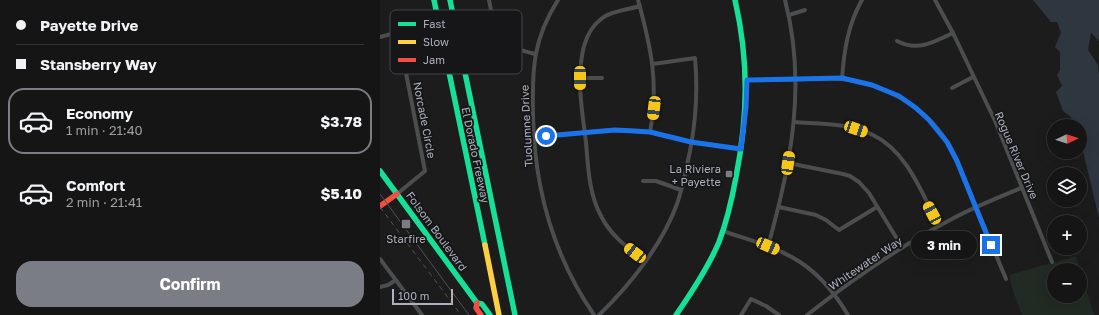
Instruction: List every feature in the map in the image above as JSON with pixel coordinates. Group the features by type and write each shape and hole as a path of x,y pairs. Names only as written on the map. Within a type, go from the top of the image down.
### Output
{"main road":[{"name":"El Dorado Freeway","path":"434,0 436,10"},
{"name":"El Dorado Freeway","path":"450,0 452,10"},
{"path":"676,315 693,292 723,231 741,149 746,107 747,80 744,45 735,0"},
{"name":"El Dorado Freeway","path":"449,74 500,315"},
{"name":"El Dorado Freeway","path":"465,74 515,315"},
{"name":"Folsom Boulevard","path":"380,170 476,303 476,308 481,315"},
{"path":"380,206 397,194"},
{"name":"Folsom Boulevard","path":"476,303 482,304 490,315"}],"street":[{"path":"489,0 491,10"},
{"name":"Tuolumne Drive","path":"557,0 543,27 535,54 532,83 533,137 539,184 554,238 574,283 594,315"},
{"path":"638,0 649,38 653,64 654,92 650,132"},
{"path":"768,246 779,207 788,163 794,122 795,64 789,15 785,0"},
{"path":"842,78 844,54 849,32 862,0"},
{"name":"Rogue River Drive","path":"935,0 953,33 996,123 1052,262"},
{"path":"640,6 610,14 596,24 584,45 580,78 584,132 592,188 601,216 617,239 645,261"},
{"path":"789,15 805,10"},
{"path":"897,41 904,44 920,46 929,44 953,33"},
{"name":"Norcade Circle","path":"380,37 390,34"},
{"path":"522,51 535,54"},
{"path":"599,315 619,295 666,230 682,190 697,103 695,58 653,64"},
{"name":"Norcade Circle","path":"397,194 425,171 406,74"},
{"path":"952,88 973,77"},
{"path":"580,78 602,78"},
{"path":"747,80 842,78 872,85 899,96 916,108 929,120 947,142 957,161 1006,279"},
{"path":"794,122 843,126 856,129 873,135 891,147 903,160 912,174 939,226"},
{"path":"533,137 615,130 650,132 691,142 741,149"},
{"path":"788,163 850,176 859,182 869,193 902,248"},
{"path":"643,181 656,181 682,190"},
{"name":"Whitewater Way","path":"807,315 867,270 939,226 1021,188"},
{"path":"779,207 816,215 840,230 877,207"},
{"path":"723,231 768,246 801,263 821,280 848,315"},
{"path":"380,258 422,315"},
{"path":"380,287 388,285 396,280"},
{"path":"741,315 750,299 766,306 779,315"}],"shaded area":[{"path":"1033,0 1099,0 1099,41 1091,33 1088,50 1098,65 1099,73 1099,218 1085,159 1087,159 1087,119 1072,119 1063,111 1056,92 1062,86 1057,75 1060,70 1060,52 1055,47 1061,33 1057,22 1051,22"},
{"path":"1076,256 1078,263 1051,263"},
{"path":"1047,264 1047,303 1087,303 1087,292 1094,315 1022,315 1009,275"}],"tram line":[{"path":"380,194 469,315"}],"railway":[{"path":"380,207 461,315"}],"traffic: fast":[{"path":"434,0 436,10"},
{"path":"450,0 452,10"},
{"path":"676,315 694,289 715,252 729,210 736,177 745,110 745,67 740,23 735,0"},
{"path":"449,74 485,245"},
{"path":"465,74 515,315"},
{"path":"380,171 477,303 482,304 490,315"}],"traffic: slow":[{"path":"485,245 499,315"}],"traffic: jam":[{"path":"380,206 397,194"},
{"path":"477,303 476,308 481,315"}],"place":[{"name":"La Riviera + Payette","path":"729,174"},
{"name":"Starfire","path":"406,224"}],"route":[{"path":"546,136 615,130 650,132 691,142 741,149 744,135 747,80 842,78 872,85 899,96 916,108 929,120 947,142 957,161 991,245"}]}
